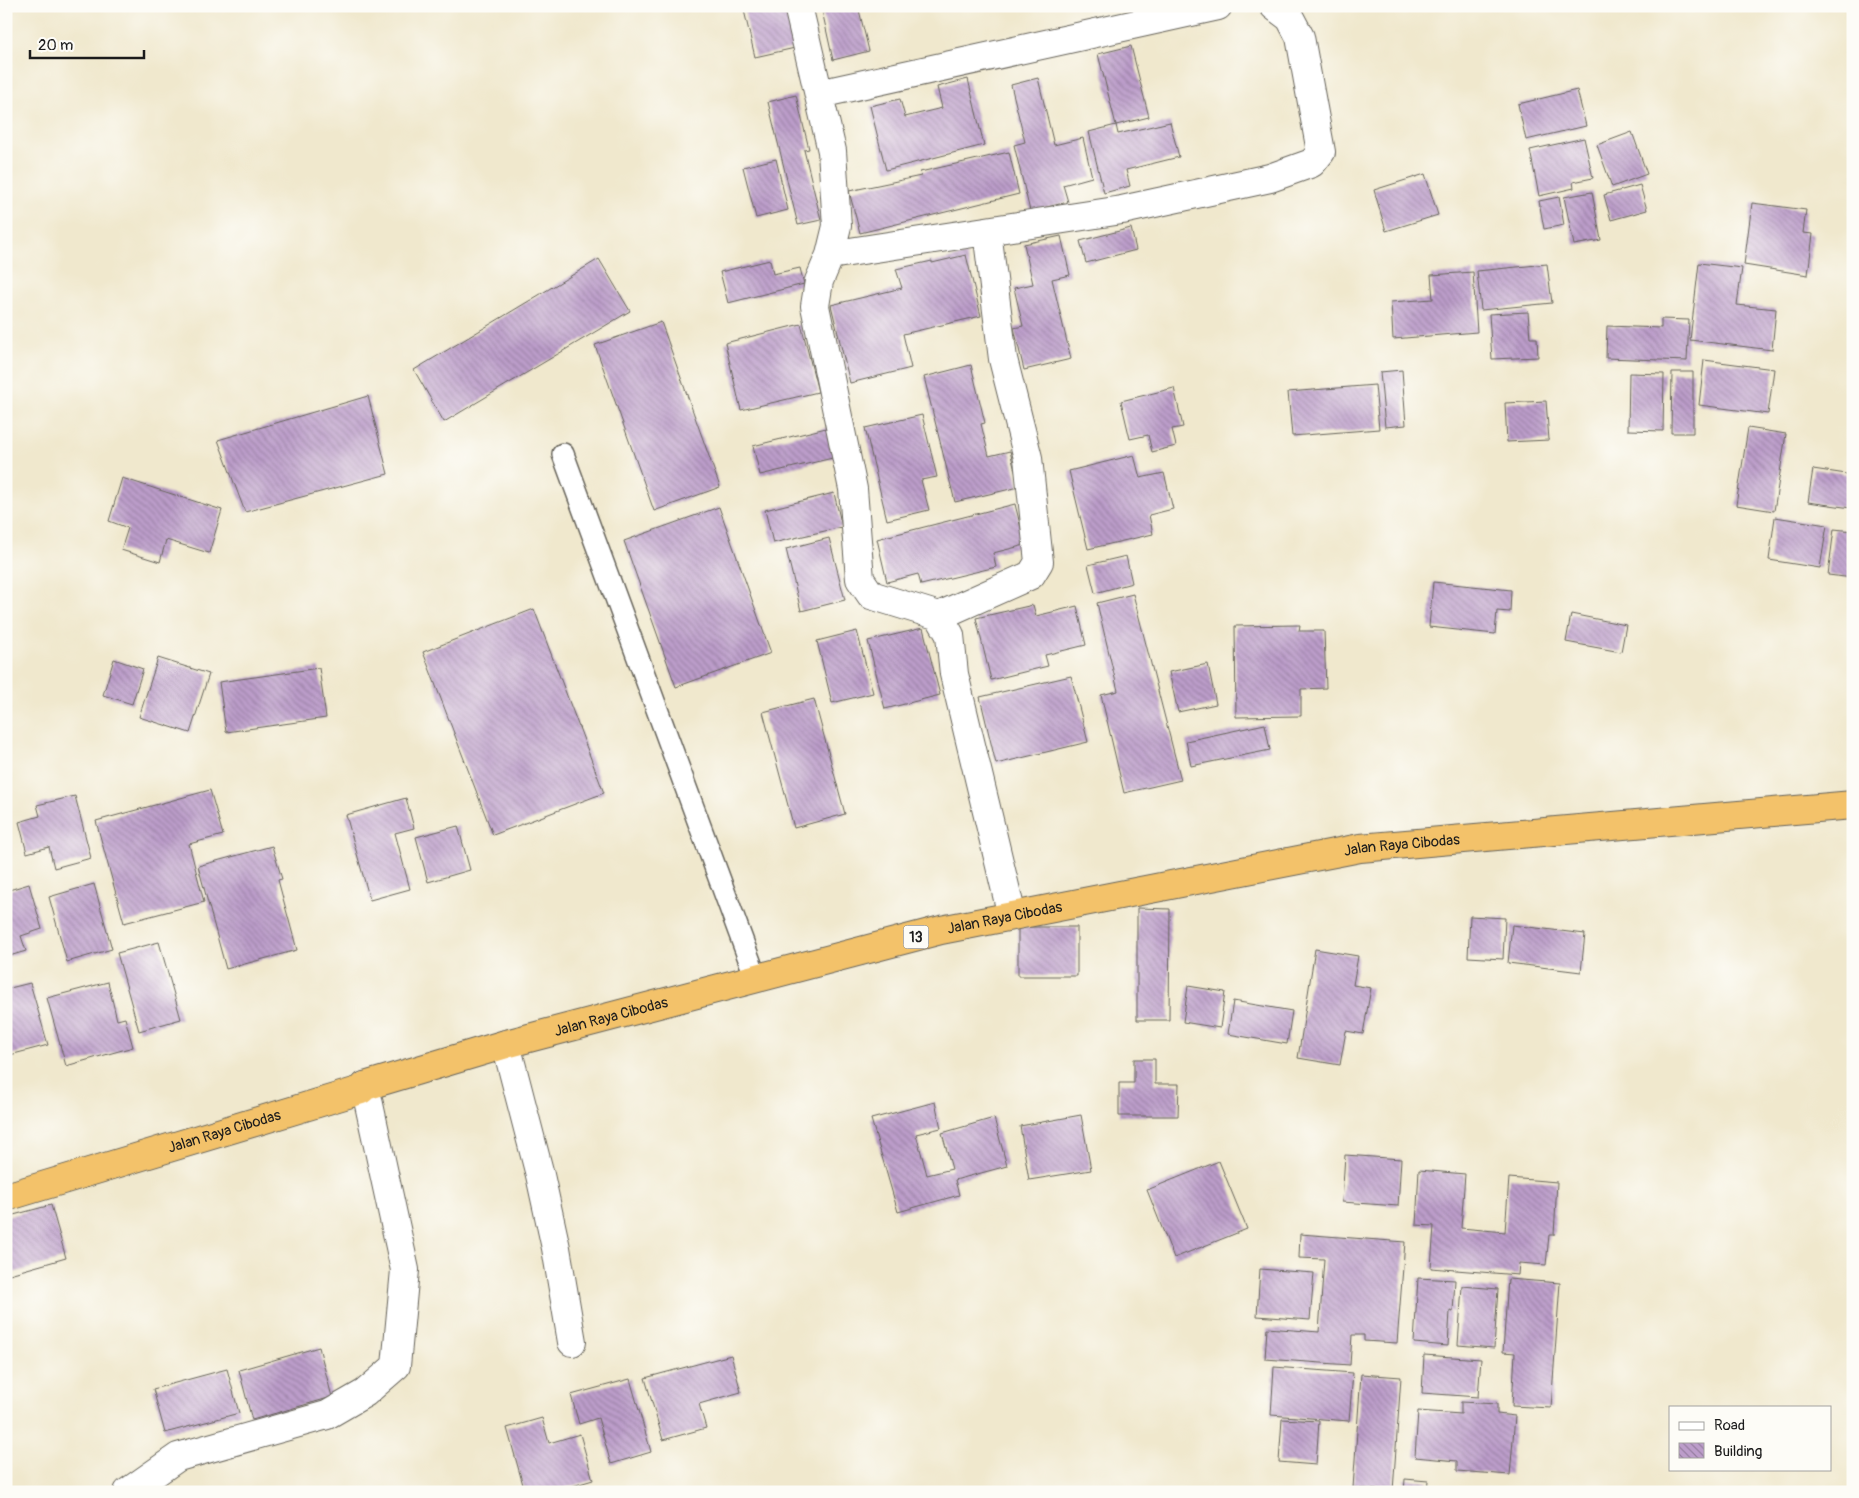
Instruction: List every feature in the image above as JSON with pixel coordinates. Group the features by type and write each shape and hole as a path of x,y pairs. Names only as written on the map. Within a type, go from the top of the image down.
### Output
{"highway":[{"name":"Jalan Raya Cibodas","path":"6,1197 361,1090 365,1086 506,1044 941,930 1360,848 1853,805"}],"street":[{"path":"798,6 832,151 837,226 830,255 819,281 815,306 854,489 860,579 872,595 939,616 1031,575 1039,562 1028,458 1003,359 987,231"},
{"path":"819,94 1218,6"},
{"path":"830,255 1122,210 1270,178 1312,163 1321,152 1300,37 1290,18 1274,6"},
{"path":"939,616 950,635 954,674 1012,916"},
{"path":"506,1044 540,1175 556,1248 572,1342"},
{"path":"128,1492 178,1457 327,1414 365,1393 396,1366 405,1270 365,1086"}],"lane":[{"path":"563,454 756,978"}],"building":[{"path":"743,6 785,6 795,48 755,57"},
{"path":"821,6 858,6 869,51 833,60"},
{"path":"1131,46 1149,117 1116,125 1098,54"},
{"path":"1038,78 1054,145 1083,138 1092,177 1063,185 1068,202 1030,211 1014,145 1025,142 1011,85"},
{"path":"968,79 984,145 886,170 870,106 900,99 905,117 942,108 937,87"},
{"path":"1577,90 1586,126 1526,140 1518,104"},
{"path":"796,95 809,149 804,150 821,220 798,225 768,102"},
{"path":"1170,122 1179,157 1126,170 1130,186 1104,193 1089,132 1116,125 1118,134"},
{"path":"1632,132 1647,174 1612,187 1597,145"},
{"path":"1584,138 1593,178 1573,182 1574,188 1539,196 1530,150"},
{"path":"1009,152 1019,194 860,233 849,191 921,176 920,172"},
{"path":"776,159 788,210 756,218 743,167"},
{"path":"1425,174 1438,215 1386,231 1374,190"},
{"path":"1640,185 1647,210 1611,220 1604,195"},
{"path":"1592,192 1601,240 1574,245 1564,197"},
{"path":"1559,197 1564,225 1544,229 1539,201"},
{"path":"1752,203 1806,210 1803,233 1813,234 1808,275 1744,265"},
{"path":"1131,228 1136,250 1086,263 1080,241"},
{"path":"1061,236 1070,275 1052,279 1071,359 1024,370 1014,328 1023,326 1014,288 1033,284 1024,244"},
{"path":"966,255 981,316 903,334 911,368 850,383 831,305 902,288 896,269"},
{"path":"599,259 630,311 444,422 414,370"},
{"path":"770,260 773,274 800,268 804,284 728,303 720,272"},
{"path":"1699,263 1742,268 1737,305 1776,309 1772,350 1690,340"},
{"path":"1547,264 1552,303 1481,310 1477,271"},
{"path":"1473,272 1477,332 1393,339 1391,302 1433,299 1431,275"},
{"path":"1528,312 1530,338 1537,338 1538,357 1492,359 1489,314"},
{"path":"1661,319 1689,320 1687,361 1606,358 1607,326 1661,328"},
{"path":"661,322 720,487 654,511 595,345"},
{"path":"801,324 818,392 741,410 725,343"},
{"path":"1704,360 1774,369 1768,414 1699,405"},
{"path":"971,365 985,423 981,424 989,456 1010,451 1019,487 955,502 924,377"},
{"path":"1402,370 1406,425 1385,427 1380,372"},
{"path":"1672,372 1693,372 1693,433 1671,433"},
{"path":"1629,373 1664,374 1663,431 1628,430"},
{"path":"1375,385 1379,429 1292,436 1288,392"},
{"path":"1174,388 1183,427 1172,429 1176,446 1152,452 1148,435 1130,439 1121,401"},
{"path":"368,396 388,474 245,512 218,440"},
{"path":"1546,401 1549,440 1507,442 1505,403"},
{"path":"922,415 937,477 921,480 929,510 887,520 865,428"},
{"path":"830,427 837,457 760,475 753,446"},
{"path":"1748,428 1786,434 1774,511 1736,505"},
{"path":"1134,455 1140,478 1164,473 1173,509 1149,515 1153,534 1088,549 1069,471"},
{"path":"1813,469 1853,475 1851,508 1808,502"},
{"path":"122,478 222,510 209,553 166,540 160,562 121,550 128,528 109,521"},
{"path":"834,493 842,527 773,543 765,510"},
{"path":"1015,504 1025,545 993,553 996,567 921,585 918,574 887,582 877,539"},
{"path":"719,507 771,653 676,687 624,541"},
{"path":"1775,517 1827,525 1820,568 1769,560"},
{"path":"1834,529 1853,531 1853,578 1828,575"},
{"path":"829,538 845,600 801,611 786,549"},
{"path":"1126,556 1132,583 1095,593 1088,565"},
{"path":"1433,582 1511,590 1510,612 1497,611 1495,634 1429,627"},
{"path":"1133,594 1181,780 1124,793 1101,695 1118,691 1097,603"},
{"path":"1033,605 1036,616 1077,606 1086,645 1045,655 1048,666 991,680 976,618"},
{"path":"534,609 604,793 493,835 423,652"},
{"path":"1571,614 1626,625 1621,652 1566,642"},
{"path":"1300,625 1299,631 1324,631 1326,688 1301,689 1301,716 1236,717 1235,626"},
{"path":"923,628 940,695 885,709 868,641"},
{"path":"857,631 873,693 832,703 817,641"},
{"path":"158,658 209,674 190,733 139,717"},
{"path":"114,659 143,669 132,704 103,695"},
{"path":"1208,664 1216,704 1178,712 1169,672"},
{"path":"319,668 326,718 226,732 219,682"},
{"path":"1071,676 1088,742 996,764 980,697"},
{"path":"814,699 845,814 794,828 763,712"},
{"path":"1265,724 1270,750 1191,766 1186,741"},
{"path":"210,790 223,835 189,844 204,902 124,923 96,821"},
{"path":"75,796 91,858 54,868 49,847 27,853 19,822 40,816 37,805"},
{"path":"406,798 414,828 395,833 410,889 370,900 346,815"},
{"path":"458,826 470,870 428,882 416,837"},
{"path":"272,846 282,879 278,880 297,950 226,969 198,866"},
{"path":"6,884 9,890 29,884 42,929 21,936 26,951 6,957"},
{"path":"94,884 112,949 67,962 49,897"},
{"path":"1137,908 1170,909 1169,1020 1137,1020"},
{"path":"1470,916 1505,918 1503,959 1468,957"},
{"path":"1512,925 1585,934 1581,972 1508,963"},
{"path":"1018,927 1077,927 1077,976 1018,976"},
{"path":"159,942 181,1019 139,1031 117,953"},
{"path":"1315,949 1358,956 1353,985 1371,988 1363,1034 1346,1031 1340,1065 1298,1058"},
{"path":"108,982 117,1020 125,1018 133,1047 66,1066 47,998"},
{"path":"30,983 48,1045 6,1056 6,989"},
{"path":"1188,986 1225,992 1220,1028 1183,1022"},
{"path":"1233,1001 1292,1011 1287,1044 1228,1034"},
{"path":"1134,1059 1155,1059 1155,1084 1179,1084 1178,1116 1119,1116 1119,1083 1134,1083"},
{"path":"935,1102 941,1128 916,1134 927,1175 952,1169 942,1133 994,1118 1007,1166 955,1180 959,1195 898,1212 871,1119"},
{"path":"1081,1115 1091,1170 1029,1180 1020,1126"},
{"path":"1345,1155 1401,1159 1398,1206 1342,1202"},
{"path":"1219,1161 1247,1229 1174,1258 1147,1190"},
{"path":"1419,1170 1465,1174 1461,1228 1505,1232 1509,1178 1557,1182 1554,1235 1549,1235 1546,1265 1519,1263 1518,1275 1431,1268 1434,1226 1416,1225"},
{"path":"51,1205 66,1258 6,1275 6,1217"},
{"path":"1300,1234 1405,1242 1397,1343 1364,1341 1364,1335 1352,1335 1350,1365 1265,1359 1267,1328 1319,1332 1324,1259 1299,1258"},
{"path":"1260,1269 1314,1273 1310,1320 1257,1316"},
{"path":"1418,1278 1455,1280 1453,1312 1450,1311 1448,1346 1414,1343"},
{"path":"1508,1279 1560,1283 1551,1408 1512,1406 1515,1353 1503,1352"},
{"path":"1462,1286 1498,1289 1494,1348 1458,1345"},
{"path":"319,1347 332,1397 252,1420 239,1370"},
{"path":"731,1355 741,1392 699,1404 706,1428 663,1440 645,1378"},
{"path":"1424,1355 1481,1359 1478,1397 1422,1393"},
{"path":"1274,1367 1353,1373 1349,1421 1271,1415"},
{"path":"227,1369 239,1413 165,1433 153,1389"},
{"path":"1361,1374 1401,1377 1393,1491 1353,1488"},
{"path":"630,1379 651,1452 611,1464 598,1418 579,1424 571,1395"},
{"path":"1461,1402 1497,1404 1497,1414 1515,1416 1510,1475 1457,1471 1457,1461 1415,1457 1418,1411 1461,1414"},
{"path":"542,1418 549,1443 580,1434 593,1480 552,1492 525,1492 507,1428"},
{"path":"1282,1419 1319,1421 1316,1465 1279,1462"},
{"path":"1405,1479 1428,1481 1427,1492 1404,1492"}]}
